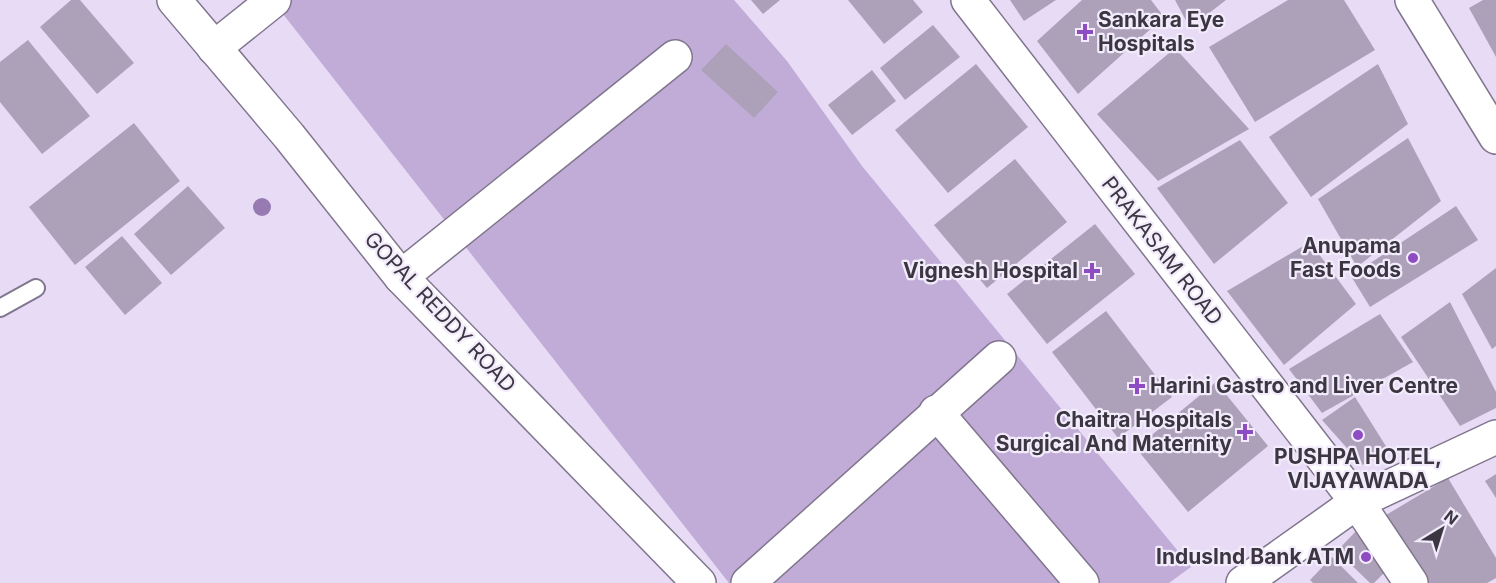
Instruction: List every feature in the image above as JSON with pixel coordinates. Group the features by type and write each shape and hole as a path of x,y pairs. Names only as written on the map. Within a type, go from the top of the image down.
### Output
{"street":[{"name":"GOPAL REDDY ROAD","path":"174,0 289,136 401,276 699,583"},
{"path":"214,48 274,0"},
{"name":"PRAKASAM ROAD","path":"968,0 1357,502 1411,583"},
{"path":"1423,4 1496,137"},
{"path":"401,276 675,57"},
{"path":"748,583 936,412 999,358"},
{"path":"936,412 1082,583"},
{"path":"1243,583 1357,502 1496,437"}],"lane":[{"path":"0,308 36,288"}],"shaded area":[{"path":"272,0 734,0 787,61 862,166 1191,567 1169,583 729,583"}],"building":[{"path":"71,0 80,0 134,63 97,94 40,27"},
{"path":"751,0 780,0 763,14"},
{"path":"848,0 913,0 923,12 884,44"},
{"path":"1010,0 1056,0 1024,21"},
{"path":"1082,0 1151,0 1164,17 1078,94 1037,41"},
{"path":"1175,0 1226,0 1190,28"},
{"path":"1288,0 1344,0 1375,50 1255,122 1209,47"},
{"path":"1483,0 1496,0 1496,57 1469,8"},
{"path":"933,25 960,57 905,100 880,68"},
{"path":"28,40 90,116 42,154 0,102 0,62"},
{"path":"726,44 778,92 754,118 701,70"},
{"path":"1175,48 1249,129 1158,181 1097,114"},
{"path":"976,64 1028,127 948,193 895,130"},
{"path":"1378,64 1408,124 1311,197 1269,137"},
{"path":"872,70 896,101 852,135 828,105"},
{"path":"134,123 180,181 75,265 29,207"},
{"path":"1408,138 1441,201 1357,267 1318,199"},
{"path":"1240,140 1288,203 1214,264 1157,188"},
{"path":"1015,159 1067,222 987,288 934,225"},
{"path":"188,186 225,228 171,275 134,234"},
{"name":"Anupama Fast Foods","path":"1456,206 1478,240 1370,307 1351,276"},
{"path":"1095,224 1135,274 1047,344 1007,294"},
{"path":"122,236 162,283 125,315 85,267"},
{"path":"1310,242 1356,304 1284,365 1227,291"},
{"path":"1496,268 1496,346 1492,349 1462,294"},
{"path":"1450,302 1496,392 1496,408 1460,426 1401,337"},
{"path":"1106,311 1172,397 1118,438 1052,352"},
{"path":"1380,314 1413,362 1322,413 1289,369"},
{"path":"1216,382 1268,446 1188,512 1136,448"},
{"name":"PUSHPA HOTEL, VIJAYAWADA","path":"1355,397 1389,451 1362,465 1322,420"},
{"path":"1496,474 1496,498 1485,481"},
{"path":"1448,478 1496,558 1496,578 1487,583 1428,583 1386,515"},
{"name":"IndusInd Bank ATM","path":"1359,528 1394,563 1374,583 1370,583 1337,551"},
{"path":"1332,557 1358,583 1313,583 1310,580"}],"place":[{"name":"Sankara Eye Hospitals","path":"1085,32"},
{"name":"Anupama Fast Foods","path":"1413,258"},
{"name":"Vignesh Hospital","path":"1092,271"},
{"name":"Harini Gastro and Liver Centre","path":"1137,386"},
{"name":"Chaitra Hospitals Surgical And Maternity","path":"1245,432"},
{"name":"PUSHPA HOTEL, VIJAYAWADA","path":"1358,435"},
{"name":"IndusInd Bank ATM","path":"1366,557"}]}
